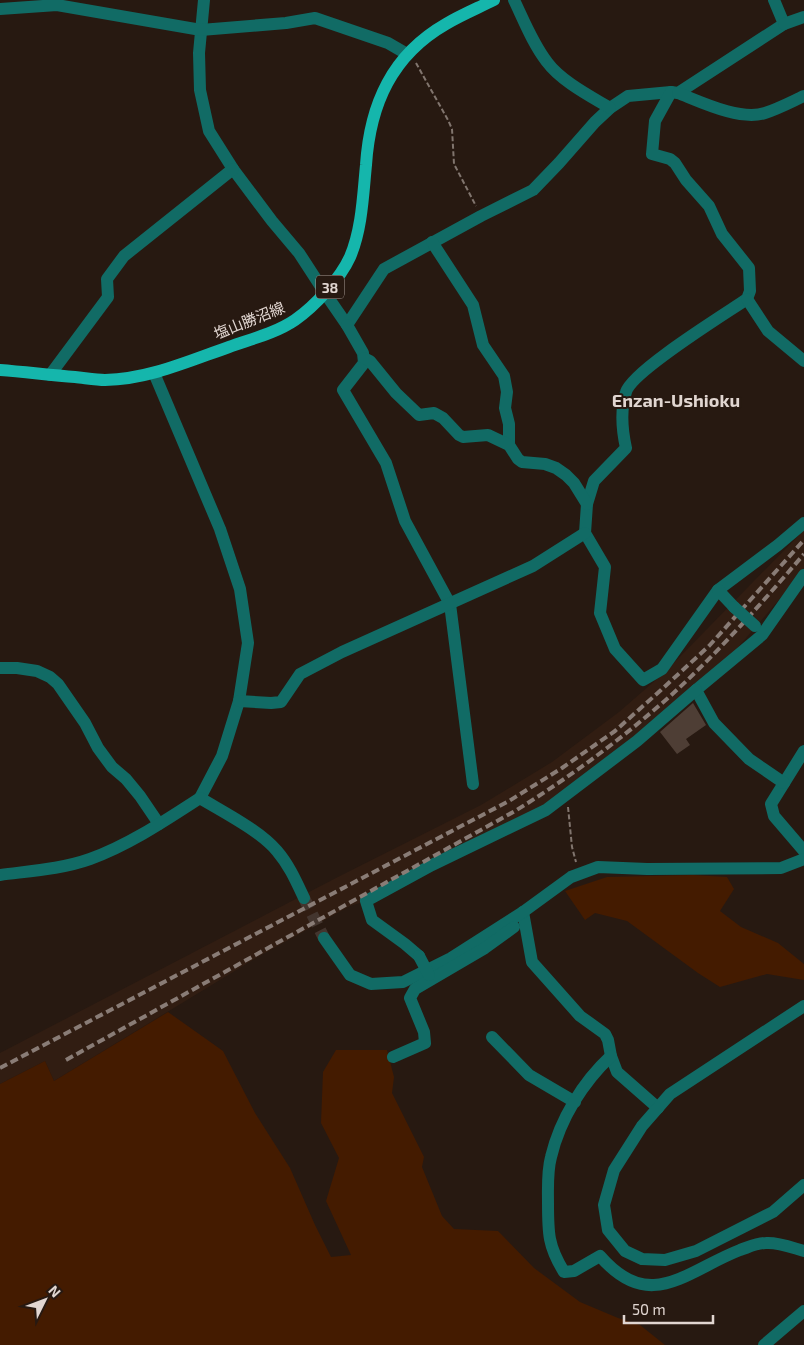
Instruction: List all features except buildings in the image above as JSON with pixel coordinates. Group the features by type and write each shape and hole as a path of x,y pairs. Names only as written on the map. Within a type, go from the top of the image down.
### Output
{"main road":[{"name":"塩山勝沼線","path":"0,370 106,380 154,373 268,333 295,320 325,293 350,257 358,230 362,206 366,153 375,109 384,88 407,54 429,35 446,24 494,0"}],"street":[{"path":"204,0 199,53 200,90 209,131 233,169 272,220 300,252 325,293 348,325 363,353 364,363 343,390 386,463 405,520 450,604 474,784"},
{"path":"514,0 534,41 548,64 572,84 610,108"},
{"path":"774,0 784,24"},
{"path":"0,10 57,5 201,30 286,23 315,18 388,43 407,54"},
{"path":"804,17 784,24 674,92 655,121 652,154 670,159 675,163 686,180 710,206 722,234 749,268 750,290 747,299 639,374 626,390 621,427 626,448 594,481 586,504 585,533 606,567 600,613 615,649 643,680 662,669 718,590 804,523"},
{"path":"348,325 384,269 533,190 610,108 628,96 674,92 714,107 754,115 764,114 804,96"},
{"path":"50,375 108,297 107,279 124,256 233,169"},
{"path":"432,242 473,305 483,344 504,376 507,392 505,408 509,424 509,445"},
{"path":"747,299 768,331 804,361"},
{"path":"364,358 370,361 396,393 407,401 419,415 434,413 463,437 488,435 509,445 522,462 545,464 556,468 574,483 586,504"},
{"path":"0,875 64,866 90,859 159,824 200,798 222,756 239,701 248,643 240,588 220,529 154,373"},
{"path":"239,701 281,702 300,674 342,652 533,566 585,533"},
{"path":"430,977 419,956 372,920 366,901 432,864 546,810 637,741 696,690 758,631 804,575"},
{"path":"718,590 758,631"},
{"path":"0,668 17,668 37,672 50,677 58,684 85,723 98,748 112,767 126,779 140,796 159,824"},
{"path":"696,690 714,723 748,758 784,783"},
{"path":"804,751 771,804 774,816 804,851"},
{"path":"200,798 260,836 276,850 291,870 304,898"},
{"path":"393,1057 424,1043 424,1032 410,998 415,989 430,977 484,948 571,877 598,867 647,869 781,868 804,859"},
{"path":"324,938 350,975 371,984 403,982 451,958 524,916"},
{"path":"524,916 532,962 580,1016 605,1034 617,1072 658,1108"},
{"path":"804,1006 670,1094 642,1126 614,1170 604,1205 608,1230 625,1251 642,1259 664,1260 696,1251 773,1212 804,1185"},
{"path":"492,1037 529,1075 574,1102"},
{"path":"611,1056 588,1079 574,1102 558,1134 550,1158 548,1228 553,1254 564,1272 574,1271 600,1256 611,1268 632,1282 651,1286 676,1282 700,1271 723,1257 754,1245 768,1242 804,1251"},
{"path":"764,1345 804,1311"}],"path":[{"path":"407,54 417,65 448,120 452,129 454,164 481,216"},
{"path":"566,794 572,847 579,874"}],"shaded area":[{"path":"804,530 804,571 714,675 546,810 366,901 350,906 256,958 54,1081 45,1061 0,1084 0,1053 334,879 481,805 552,762 619,712 665,672"},
{"path":"693,875 727,877 734,889 720,911 741,927 778,943 804,964 804,980 767,974 720,987 627,921 595,913 585,920 565,891 607,877"},
{"path":"168,1012 223,1051 255,1113 290,1168 331,1257 351,1255 326,1201 339,1158 321,1123 323,1072 336,1050 387,1050 394,1077 392,1093 424,1157 422,1167 442,1216 454,1229 498,1231 534,1268 580,1302 640,1325 665,1345 0,1345 0,1084 45,1061 54,1081"}],"tunnel":[{"path":"304,898 324,938"}],"railway":[{"path":"0,1068 509,801 562,768 615,731 709,646 804,540"},
{"path":"66,1060 515,811 555,785 594,758 668,698 704,664 804,554"}],"district":[{"name":"Enzan-Ushioku","path":"676,400"}]}
